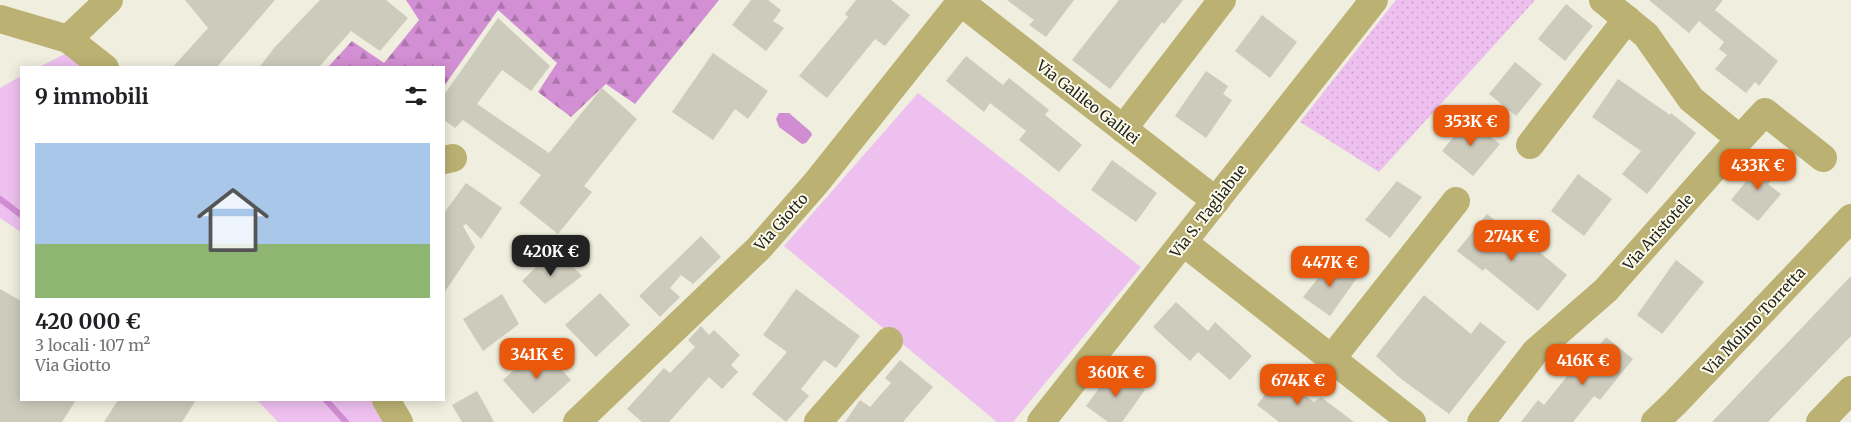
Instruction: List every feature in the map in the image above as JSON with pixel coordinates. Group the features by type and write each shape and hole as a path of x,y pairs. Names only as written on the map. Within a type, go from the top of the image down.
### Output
{"street":[{"path":"68,39 109,0"},
{"path":"1123,129 1222,0"},
{"name":"Via S. Tagliabue","path":"1055,417 1183,242 1374,0"},
{"path":"1604,0 1646,35 1691,99 1740,139"},
{"name":"Via Galileo Galilei","path":"961,1 1216,201"},
{"name":"Via Giotto","path":"578,422 759,248 816,183 961,1"},
{"path":"0,19 68,39 103,66"},
{"path":"1530,145 1627,19"},
{"name":"Via Aristotele","path":"1481,422 1534,352 1606,290 1764,112 1823,158"},
{"path":"1332,358 1456,201"},
{"name":"Via Molino Torretta","path":"1655,422 1676,403 1851,219"},
{"path":"1183,242 1412,422"},
{"path":"818,422 889,341"},
{"path":"1820,422 1851,390"},
{"path":"387,401 399,422"}],"shaded area":[{"path":"1396,0 1535,0 1379,172 1300,122"},
{"path":"65,54 92,66 41,66"},
{"path":"20,77 20,231 0,218 0,88"},
{"path":"918,93 1141,267 1013,422 997,422 784,246"},
{"path":"779,113 789,113 811,132 812,135 806,143 802,144 779,127 776,119"},
{"path":"258,401 376,401 391,422 278,422"}],"green space":[{"path":"406,0 719,0 635,104 606,84 571,117 538,92 557,63 498,10 445,85 445,66 329,66 352,41 384,63 419,20"}],"building":[{"path":"185,0 275,0 218,66 174,66 208,28"},
{"path":"320,0 386,0 408,18 380,51 351,31 320,66 260,66 274,48"},
{"path":"751,0 768,0 781,10 773,21 784,28 766,51 732,25"},
{"path":"856,0 891,0 910,15 885,46 875,39 827,98 799,76 848,17 845,14"},
{"path":"1007,0 1074,0 1046,37 1029,25 1034,20"},
{"path":"1119,0 1183,0 1164,24 1162,22 1110,89 1072,60"},
{"path":"1649,0 1723,0 1715,10 1778,61 1759,86 1755,82 1746,93 1715,69 1727,55 1719,49 1724,42 1699,21 1689,33"},
{"path":"1566,4 1593,26 1565,61 1538,39"},
{"path":"1262,15 1297,42 1270,78 1235,51"},
{"path":"498,18 550,66 531,91 502,70 477,104 549,153 602,88 637,119 584,186 592,192 558,234 519,203 541,175 463,120 455,128 445,121 445,94"},
{"path":"713,53 768,91 748,119 735,109 713,140 672,112"},
{"path":"966,56 1003,85 1009,78 1049,110 1045,115 1082,145 1059,172 1019,140 1026,131 990,103 984,112 946,81"},
{"path":"1515,62 1542,84 1516,116 1489,94"},
{"path":"1206,71 1228,86 1223,94 1232,100 1206,138 1175,116"},
{"path":"1618,79 1670,115 1671,113 1696,133 1647,194 1622,174 1641,151 1592,117"},
{"path":"1468,119 1500,144 1473,176 1442,151"},
{"path":"1765,158 1780,170 1768,184 1781,194 1758,221 1731,200"},
{"path":"1112,160 1157,193 1136,222 1091,190"},
{"path":"1578,174 1612,199 1584,236 1551,211"},
{"path":"1397,181 1422,197 1390,238 1365,220"},
{"path":"466,183 502,208 481,239 466,224 463,226 475,247 445,292 445,212"},
{"path":"1487,214 1536,253 1538,251 1567,275 1538,311 1485,268 1483,271 1457,251"},
{"path":"701,236 721,257 693,284 681,275 670,288 680,297 660,317 639,296"},
{"path":"555,248 582,276 545,304 522,281"},
{"path":"1676,260 1704,282 1662,334 1637,315"},
{"path":"1332,261 1357,278 1330,316 1303,297"},
{"path":"1851,276 1851,336 1768,422 1712,422"},
{"path":"0,289 20,300 20,401 75,401 62,422 0,422"},
{"path":"796,289 860,336 836,368 824,360 801,389 809,396 786,422 752,394 787,352 763,335"},
{"path":"600,293 630,325 596,357 565,325"},
{"path":"502,294 519,324 483,351 463,319"},
{"path":"1424,295 1471,334 1480,322 1506,342 1449,414 1400,378 1376,356"},
{"path":"1176,302 1208,331 1215,322 1252,356 1230,380 1198,352 1190,361 1153,327"},
{"path":"701,326 709,335 714,330 740,355 731,365 738,372 722,389 709,377 669,422 642,422 627,409 664,368 670,373 695,347 688,340"},
{"path":"1606,337 1633,359 1600,400 1594,396 1573,422 1521,422 1538,400 1544,405 1573,369 1578,373"},
{"path":"540,346 571,380 533,414 503,380"},
{"path":"900,360 933,387 903,422 845,422 860,400 870,407 891,383 885,378"},
{"path":"1114,368 1145,390 1122,422 1108,422 1086,406"},
{"path":"1279,376 1314,402 1321,397 1354,422 1279,422 1257,405"},
{"path":"477,391 494,422 462,422 452,405"},
{"path":"117,401 195,401 182,422 104,422"}],"waterway":[{"path":"0,199 20,214"},
{"path":"327,401 346,422"}]}
